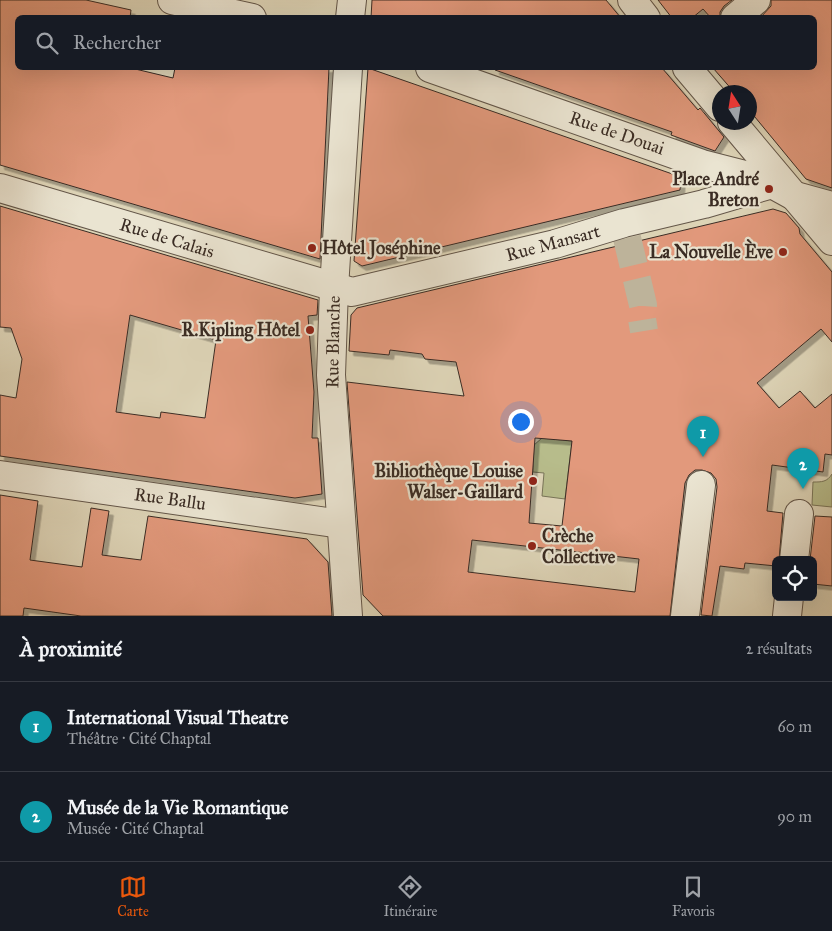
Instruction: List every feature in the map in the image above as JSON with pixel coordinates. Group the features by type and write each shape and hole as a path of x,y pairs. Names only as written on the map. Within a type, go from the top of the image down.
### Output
{"street":[{"path":"172,0 239,15"},
{"path":"350,15 352,0"},
{"path":"632,0 644,15"},
{"path":"738,15 756,0"},
{"name":"Rue Blanche","path":"348,70 334,288 331,375 348,616"},
{"name":"Rue de Douai","path":"436,70 702,164 832,206"},
{"path":"689,70 712,98"},
{"path":"738,130 782,189 832,241"},
{"name":"Rue de Calais","path":"0,188 334,288"},
{"name":"Rue Mansart","path":"334,288 352,292 381,286 556,244 624,223 704,204 782,189"},
{"name":"Rue Ballu","path":"0,474 341,524"},
{"path":"685,616 701,485"},
{"path":"794,556 799,514"},
{"path":"787,616 789,601"}],"green space":[{"path":"542,438 572,441 565,499 542,496 544,473 533,472 534,445"},
{"path":"832,474 832,507 812,505 813,482 824,481"}],"building":[{"path":"0,0 86,0 131,10 130,15 15,15 15,70 139,70 173,78 175,70 329,70 320,259 0,165"},
{"path":"372,0 606,0 618,15 371,15"},
{"path":"658,0 732,0 724,6 720,15 708,15 703,9 696,15 670,15"},
{"path":"771,0 832,0 832,188 806,179 757,120 757,85 728,85 715,70 817,70 817,15 763,15 771,6"},
{"path":"368,70 374,70 681,177 680,190 362,266 354,261"},
{"path":"495,70 664,70 698,110 700,108 712,122 712,130 718,130 724,137 715,151 671,135 672,132"},
{"path":"0,206 318,300 317,315 308,316 314,392 312,438 318,438 322,494 295,498 0,456 0,395 16,398 22,359 11,328 0,327","holes":["130,315 216,340 205,418 161,412 160,418 116,412"]},
{"path":"773,209 786,213 799,228 800,234 832,272 832,342 821,329 757,383 779,408 800,391 815,408 832,394 832,455 825,454 823,472 772,465 767,511 783,513 779,556 772,556 772,566 745,563 744,569 720,566 712,616 701,615 717,487 716,479 711,473 695,470 689,475 685,483 670,616 383,616 363,595 347,382 464,396 456,362 425,359 422,354 390,350 389,355 349,351 351,315 357,308","holes":["535,438 572,441 562,526 529,523","472,540 639,559 635,592 468,572"]},
{"path":"0,495 38,501 30,560 82,567 91,508 109,511 102,555 141,560 148,516 307,539 328,562 332,616 81,616 24,608 23,616 0,616"},
{"path":"815,516 832,517 832,586 817,584 817,556 810,556"}],"tunnel":[{"path":"627,238 643,305 642,319 644,331"}],"place":[{"name":"Place André Breton","path":"769,189"},
{"name":"Hôtel Joséphine","path":"312,248"},
{"name":"La Nouvelle Ève","path":"783,252"},
{"name":"R.Kipling Hôtel","path":"310,330"},
{"name":"International Visual Theatre","path":"703,457"},
{"name":"Bibliothèque Louise Walser-Gaillard","path":"533,481"},
{"name":"Musée de la Vie Romantique","path":"803,489"},
{"name":"Crèche Collective","path":"532,546"}]}
